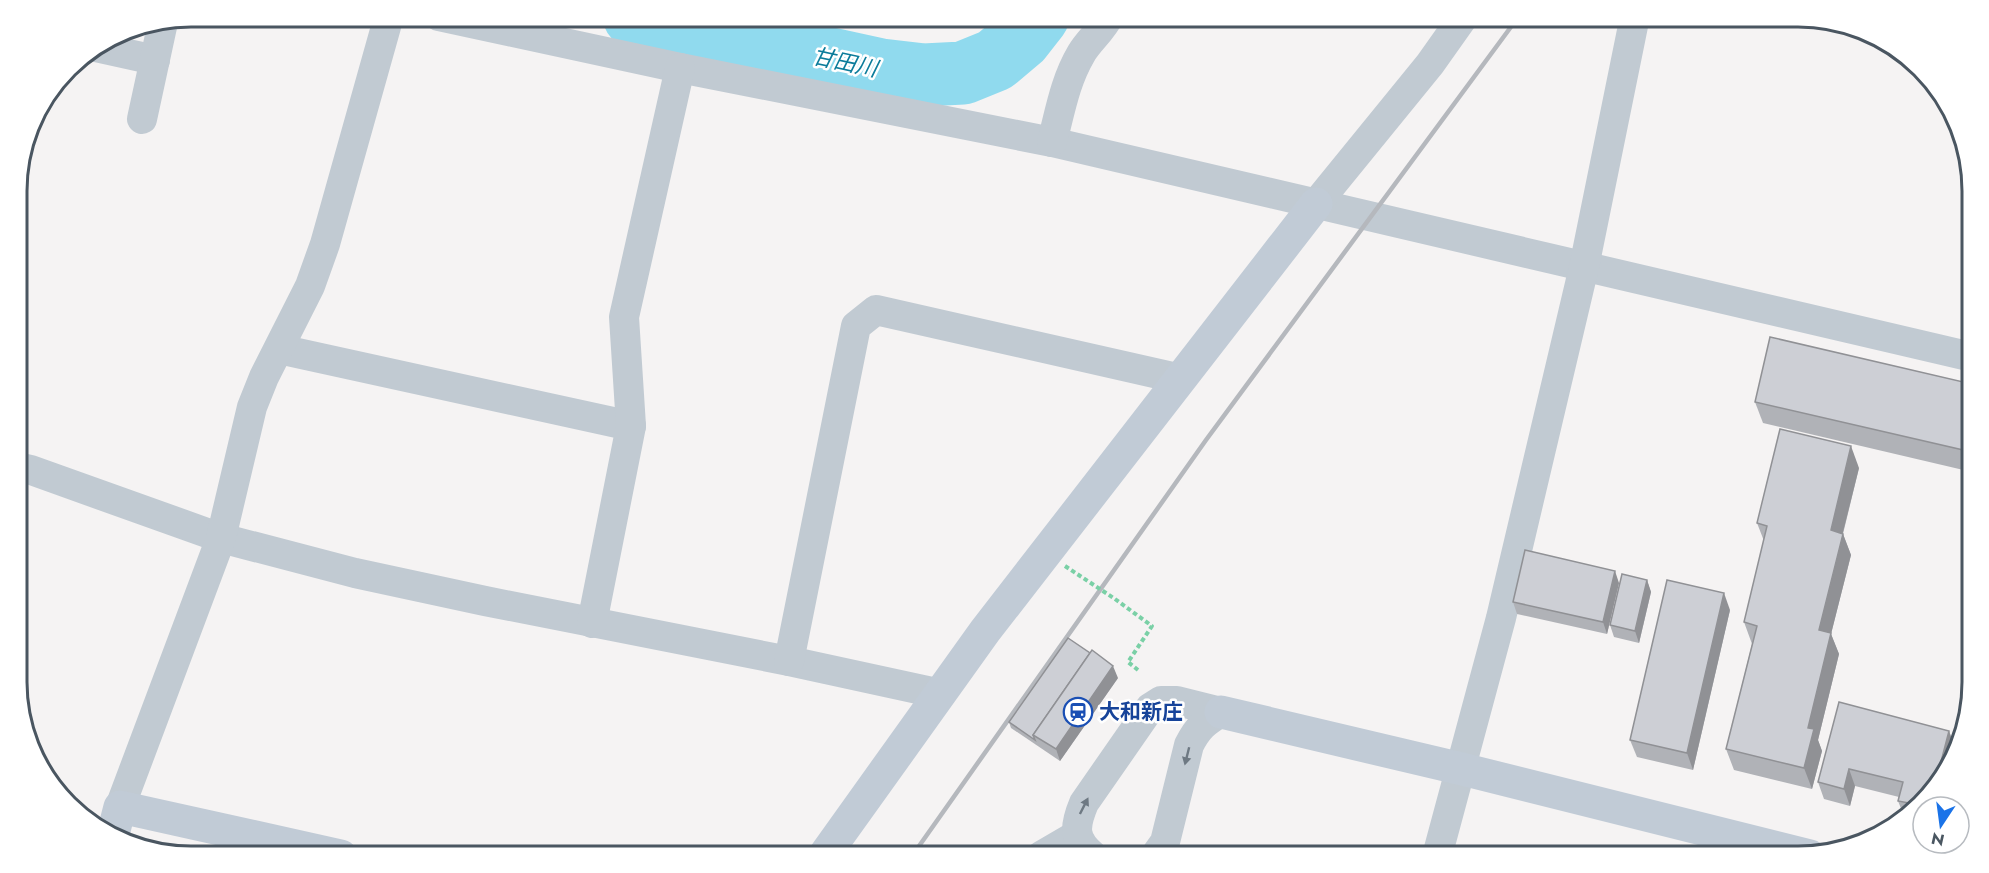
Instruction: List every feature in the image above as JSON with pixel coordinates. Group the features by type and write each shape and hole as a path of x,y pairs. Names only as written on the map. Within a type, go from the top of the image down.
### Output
{"street":[{"path":"277,846 116,821 221,538 252,407 264,377 310,286 325,244 386,27"},
{"path":"490,27 680,68 1053,142 1962,355"},
{"path":"1053,142 1067,81 1082,52 1103,27"},
{"path":"831,846 985,631 1316,204 1430,64 1456,27"},
{"path":"1440,846 1501,618 1584,267 1633,27"},
{"path":"142,119 161,30"},
{"path":"108,50 155,60"},
{"path":"592,622 631,426 624,317 680,68"},
{"path":"789,661 856,326 876,310 1181,379"},
{"path":"279,349 631,426"},
{"path":"27,469 221,538 356,573 941,694"},
{"path":"1085,846 1077,820 1084,803 1150,708 1161,701 1177,701 1770,846"},
{"path":"1162,846 1189,745 1204,723 1221,712"}],"path":[{"path":"1065,566 1152,626 1128,662 1138,670"}],"building":[{"path":"1770,337 1962,382 1962,450 1755,402"},
{"path":"1780,429 1851,446 1831,530 1843,534 1819,630 1831,633 1808,728 1814,729 1804,768 1726,749 1757,626 1744,622 1767,526 1757,523"},
{"path":"1525,550 1615,571 1603,622 1513,602"},
{"path":"1622,574 1647,580 1635,631 1610,625"},
{"path":"1667,580 1724,593 1687,753 1630,740"},
{"path":"1068,638 1090,653 1033,735 1035,740 1009,722"},
{"path":"1092,650 1113,666 1056,749 1033,735"},
{"path":"1839,702 1949,731 1940,764 1921,790 1916,795 1911,795 1908,803 1898,801 1903,782 1849,769 1844,789 1818,782"}],"waterway":[{"name":"甘田川","path":"684,27 881,70 924,75 963,73 995,60 1020,39 1029,27"}],"railway":[{"path":"919,846 1206,440 1511,27"}],"place":[{"name":"大和新庄","path":"1078,712"}]}
